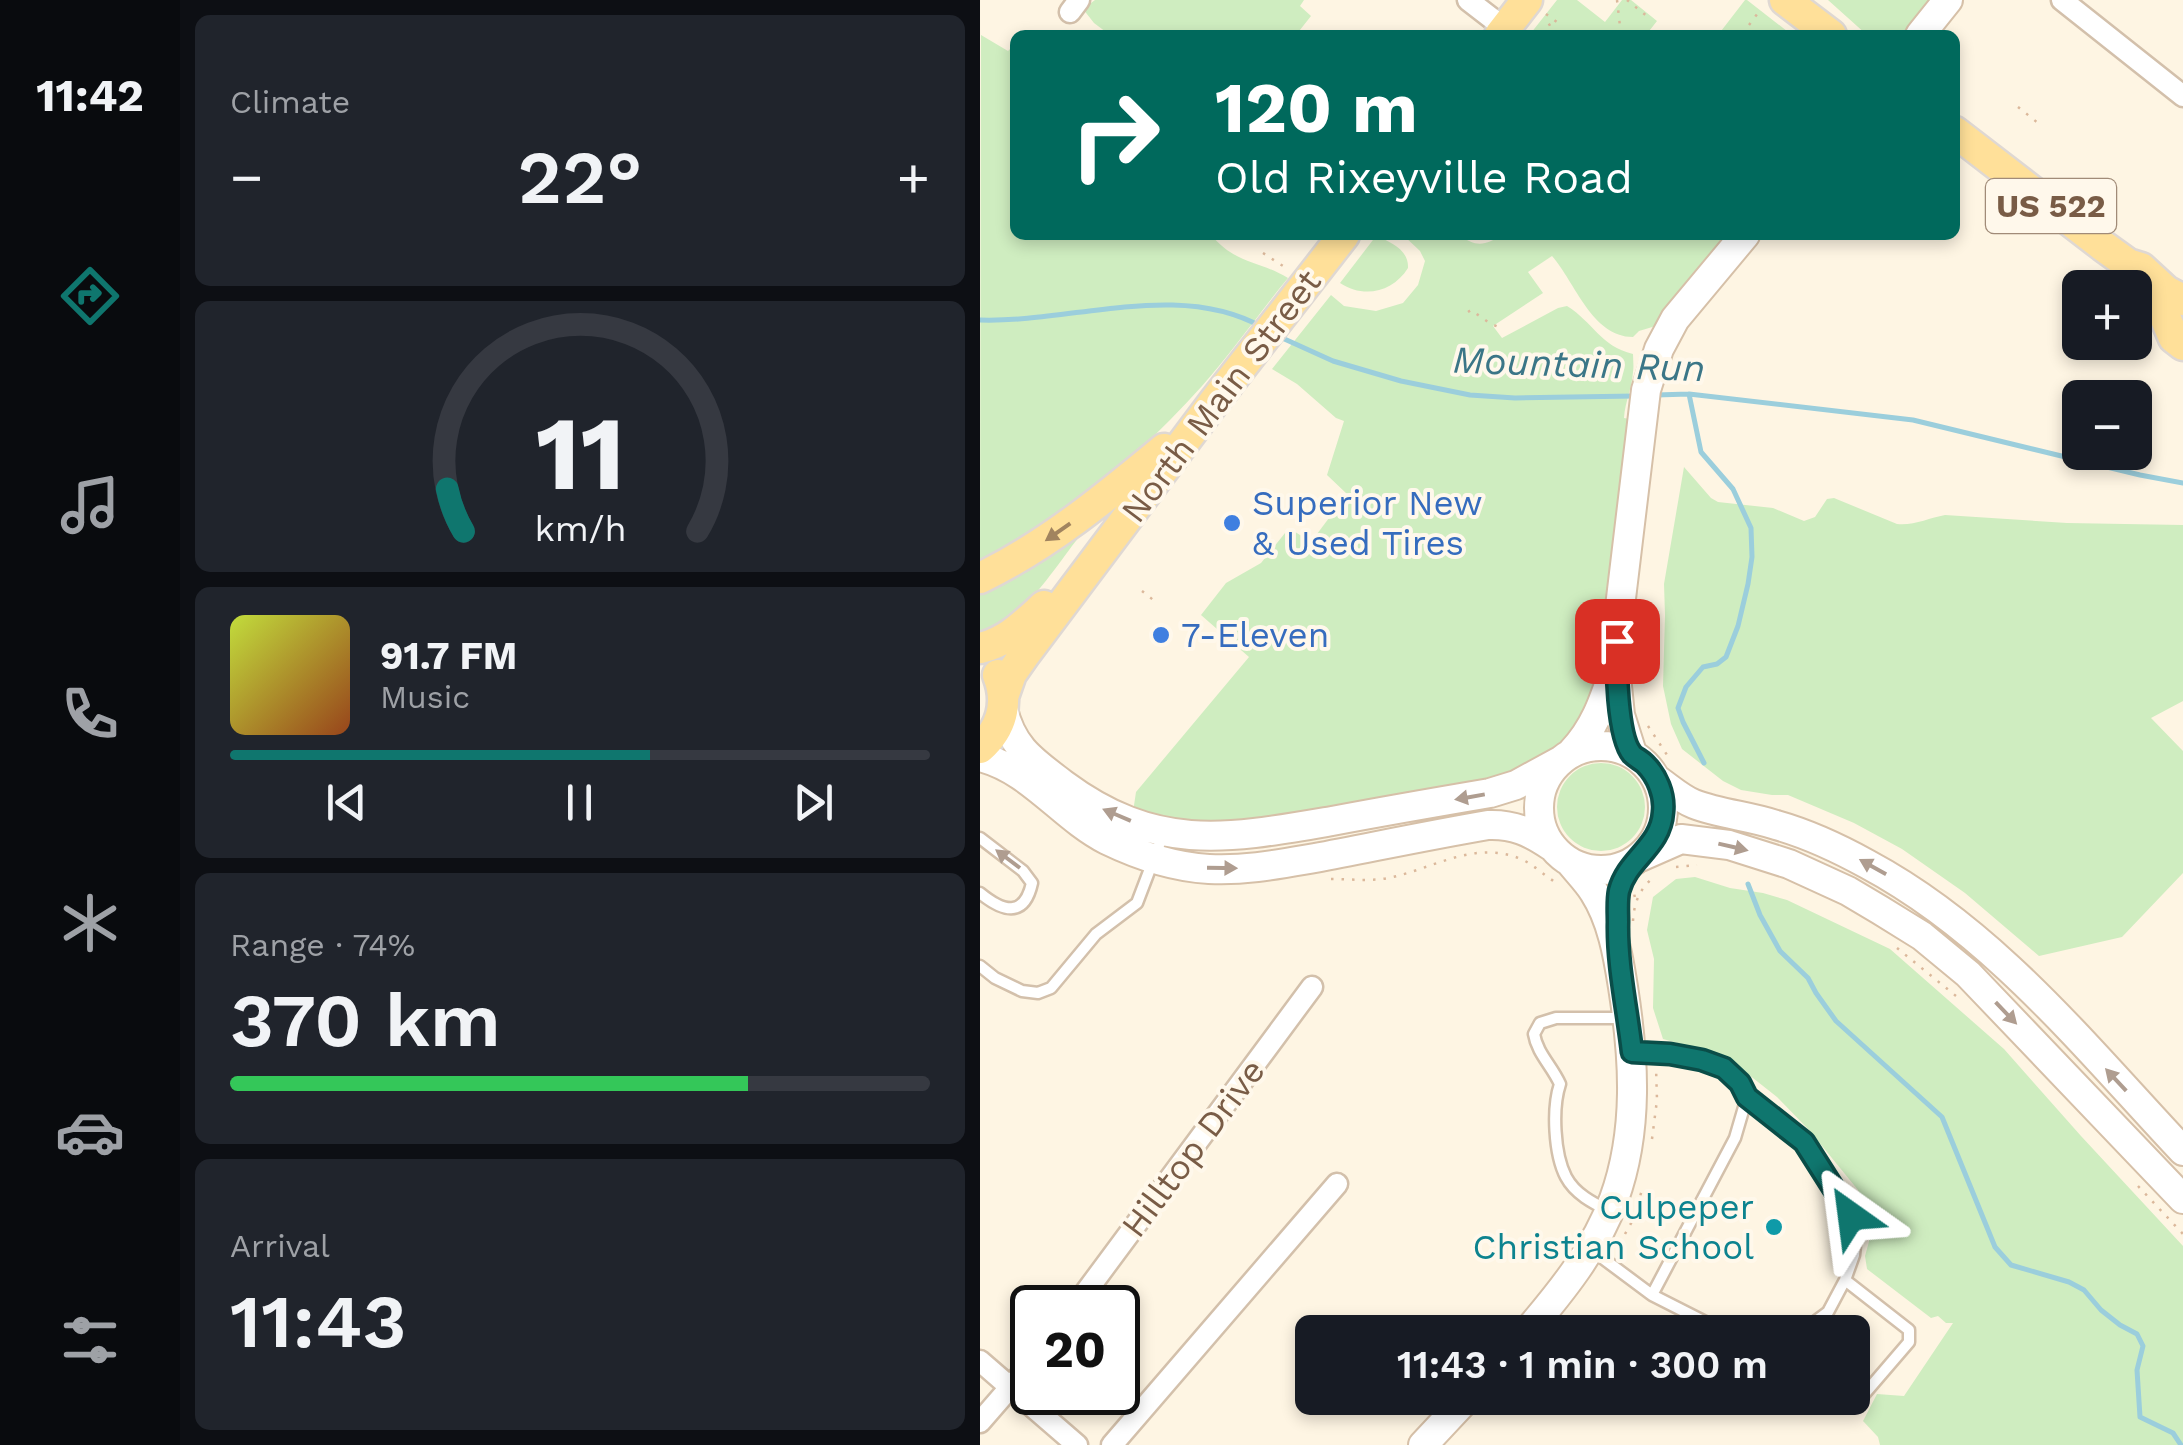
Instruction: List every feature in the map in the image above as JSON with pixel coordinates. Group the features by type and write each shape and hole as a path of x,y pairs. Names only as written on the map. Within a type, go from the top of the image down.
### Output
{"main road":[{"path":"1924,30 1948,0"},
{"path":"1773,4 1821,30"},
{"path":"1510,30 1538,8"},
{"name":"US 522","path":"1960,136 2128,264 2138,282 2180,320"},
{"name":"North Main Street","path":"980,748 997,729 1011,674 1024,654 1340,240"},
{"path":"1632,754 1620,715 1616,667 1641,420 1649,377 1675,319 1741,240"},
{"path":"980,578 1046,541 1098,504 1214,402"},
{"name":"North Main Street","path":"1004,702 996,671 980,650 1016,631 1098,557"},
{"path":"1561,864 1542,829 1538,811 1540,792 1548,775 1586,738 1616,667"},
{"path":"1004,702 1008,729 1022,752 1096,806 1164,832 1198,836 1248,835 1490,793 1516,785 1592,746 1632,754 1650,768 1666,772 1694,804 1778,825 1840,850 1944,912 2036,995 2183,1151"},
{"path":"980,756 1012,770 1083,826 1106,839 1184,866 1264,866 1488,825 1516,826 1527,830 1594,892 1617,950"},
{"path":"1651,865 1652,845 1664,812 1666,772"},
{"path":"1545,1315 1590,1248 1609,1211 1623,1168 1633,1098 1632,1052 1617,950 1619,890 1651,865 1668,843 1681,840 1730,845 1789,864 1848,891 1922,936 1968,974 2183,1199"},
{"path":"1561,864 1609,870 1651,865"},
{"path":"1423,1445 1451,1415"}],"street":[{"path":"1468,0 1503,30"},
{"path":"2062,0 2183,96"},
{"name":"Hilltop Drive","path":"1091,1285 1312,987"},
{"path":"1112,1445 1336,1184"},
{"path":"980,1362 1010,1387"},
{"path":"980,1422 1010,1389"},
{"path":"1042,1415 1077,1445"}],"lane":[{"path":"980,966 1022,991 1050,988 1096,934 1137,903 1164,832"},
{"path":"980,838 1023,870 1032,882 1027,896 1012,909 1000,908 980,893"},
{"path":"1609,1211 1578,1193 1566,1176 1557,1143 1555,1100 1560,1084 1536,1046 1534,1034 1540,1023 1556,1018 1628,1018"},
{"path":"1632,1052 1670,1054 1724,1068 1740,1083 1747,1097 1804,1142 1851,1216 1856,1236 1845,1280 1824,1315"},
{"path":"1652,1295 1735,1138 1747,1097"},
{"path":"1590,1248 1652,1295 1691,1315"},
{"path":"1845,1280 1909,1330 1908,1342 1870,1387"}],"path":[{"path":"1617,0 1620,30"},
{"path":"1627,0 1648,16"},
{"path":"1749,26 1773,4"},
{"path":"1538,8 1556,22 1547,30"},
{"path":"2018,107 2038,123"},
{"path":"1263,253 1283,266"},
{"path":"1468,312 1504,329"},
{"path":"1142,592 1157,603"},
{"path":"1646,722 1661,748 1666,772"},
{"path":"1326,879 1384,879 1446,858 1486,852 1561,864"},
{"path":"1634,926 1634,909 1651,865 1708,866"},
{"path":"1624,898 1638,895"},
{"path":"1888,942 1962,1002"},
{"path":"2130,1178 2183,1234"}],"green space":[{"path":"1095,0 1304,0 1300,6 1311,16 1300,30 1103,30 1083,9"},
{"path":"1557,0 1577,0 1605,22 1622,0 1631,0 1657,21 1650,30 1533,30"},
{"path":"1747,0 1786,30 1722,30"},
{"path":"1828,0 1934,0 1908,30 1861,30"},
{"path":"981,35 1010,49 1010,240 1216,240 1239,257 1288,278 1213,373 1152,438 1071,505 980,562"},
{"path":"1373,240 1393,244 1406,256 1408,268 1386,288 1368,292 1340,283"},
{"path":"1408,240 1468,240 1481,244 1493,240 1732,240 1659,325 1633,337 1619,335 1595,318 1552,256 1528,272 1543,293 1493,326 1502,338 1567,306 1604,340 1633,354 1624,418 1630,419 1603,668 1578,732 1543,759 1499,782 1216,827 1133,812 1136,792 1249,657 1201,615 1226,583 1261,563 1289,528 1311,542 1347,494 1327,475 1344,421 1272,369 1331,295 1344,306 1376,311 1403,303 1418,285 1425,261"},
{"path":"1684,467 1718,502 1773,508 1804,521 1815,517 1827,499 1834,498 1897,524 1945,515 2183,525 2183,701 2151,718 2183,751 2183,873 2122,937 2039,956 1965,893 1902,849 1788,795 1741,790 1682,749 1671,724 1663,686 1664,584"},
{"path":"1078,535 1048,579 1023,606 1010,618 980,631 980,588"},
{"path":"1601,763 1632,776 1645,807 1632,838 1601,851 1570,838 1557,807 1570,776"},
{"path":"1695,877 1787,900 1890,949 2004,1049 2183,1246 2183,1445 1880,1445 1863,1421 1870,1415 1877,1394 1904,1396 1953,1323 1938,1316 1931,1318 1867,1269 1865,1256 1873,1227 1858,1190 1777,1097 1725,1056 1663,1039 1653,1008 1654,959 1647,930 1653,897 1676,879"}],"waterway":[{"name":"Mountain Run","path":"980,320 1160,305 1230,313 1262,327"},
{"name":"Mountain Run","path":"1280,337 1333,361 1401,381 1470,395 1635,396"},
{"path":"1689,394 1701,452 1733,489 1751,528 1748,584 1726,657 1703,667 1686,687 1678,708 1704,763"},
{"name":"Mountain Run","path":"1656,395 1689,394 1913,420 2183,483"},
{"path":"1748,884 1780,951 1808,978 1836,1021 1942,1117 1995,1247 2011,1265 2084,1290 2101,1310 2137,1334 2143,1346 2137,1370 2140,1417 2173,1433 2181,1445"}],"place":[{"name":"Superior New & Used Tires","path":"1232,523"},
{"name":"7-Eleven","path":"1161,635"},
{"name":"Culpeper Christian School","path":"1774,1227"}],"route":[{"path":"1617,641 1623,728 1632,754 1656,778 1664,812 1652,845 1634,861 1619,890 1617,950 1632,1052 1670,1054 1724,1068 1740,1083 1747,1097 1804,1142 1851,1216"}]}
